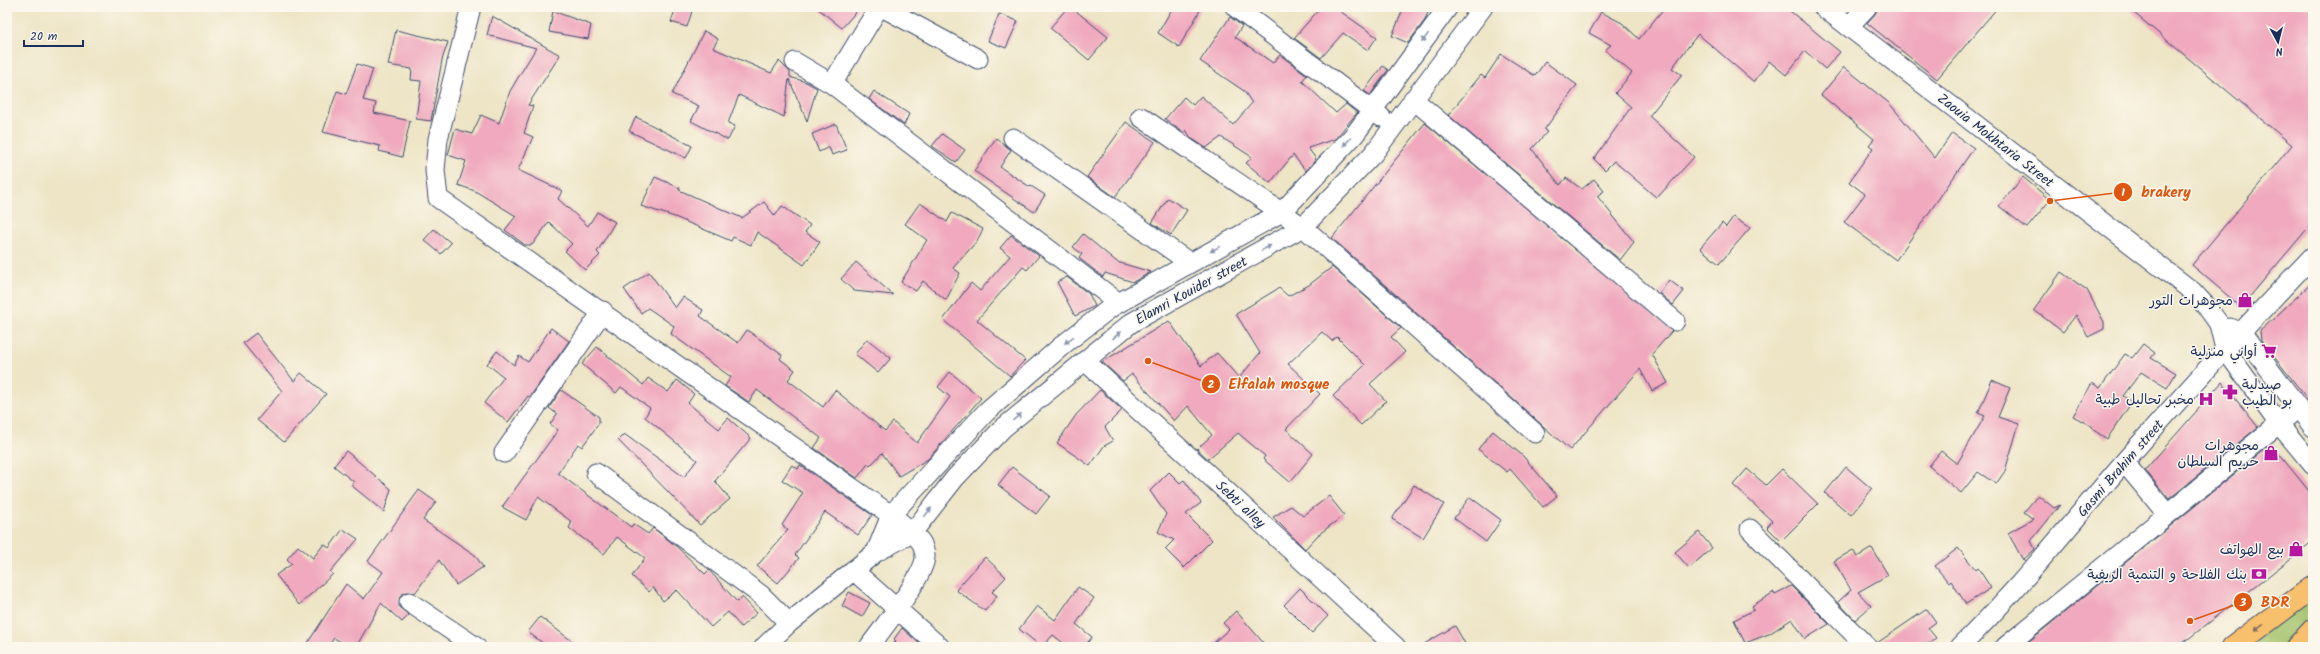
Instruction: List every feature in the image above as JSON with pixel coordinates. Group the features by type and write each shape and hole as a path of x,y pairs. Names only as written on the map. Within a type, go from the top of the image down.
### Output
{"main road":[{"path":"2233,647 2313,587"},
{"path":"2297,647 2313,630"}],"street":[{"path":"471,7 438,139 435,170 438,198 602,311 890,515 912,533 922,544 925,556 921,570 896,610 869,647"},
{"path":"832,84 879,7"},
{"path":"882,7 978,59"},
{"path":"1235,7 1394,127"},
{"name":"Elamri Kouider street","path":"876,552 890,515 986,412 1064,344 1118,303 1282,212 1355,134 1448,7"},
{"name":"Elamri Kouider street","path":"764,647 789,623 876,552 912,533 955,478 1004,428 1131,323 1303,227 1373,154 1394,127 1413,98 1483,7"},
{"name":"Zaouia Mokhtaria Street","path":"1823,7 2192,291 2220,324"},
{"path":"1849,26 1867,7"},
{"path":"795,62 832,84 1118,303"},
{"path":"1413,98 1675,321"},
{"path":"1141,117 1303,227 1535,433"},
{"path":"1013,138 1190,263"},
{"name":"Gasmi Brahim street","path":"1960,647 2040,561 2124,462 2225,349 2313,256"},
{"path":"504,453 602,311"},
{"path":"2220,324 2241,332 2313,427"},
{"path":"2220,324 2225,349 2279,424 2313,465"},
{"name":"Sebti alley","path":"1085,361 1396,647"},
{"path":"2005,647 2298,408"},
{"path":"2124,462 2167,514"},
{"path":"596,473 761,596 789,623"},
{"path":"1750,529 1867,647"},
{"path":"853,570 896,610 940,647"},
{"path":"409,602 476,647"}],"green space":[{"path":"2313,591 2313,615 2283,647 2246,647"}],"building":[{"path":"676,7 692,11 687,27 671,22"},
{"path":"816,7 860,7 842,28"},
{"path":"1068,7 1071,7 1108,37 1089,60 1050,28"},
{"path":"1173,7 1202,7 1179,47 1158,33"},
{"path":"1321,7 1334,7 1377,37 1368,50 1343,33 1321,58 1294,38"},
{"path":"1404,7 1430,7 1425,20 1408,43 1392,36"},
{"path":"1665,7 1785,7 1840,52 1825,69 1805,51 1786,75 1769,61 1754,82 1698,34 1672,68 1682,75 1649,116 1694,157 1657,198 1614,161 1605,170 1594,159 1631,107 1615,93 1632,73 1605,50 1611,45 1589,33 1601,12 1622,23 1639,39"},
{"path":"1878,7 1998,7 1937,79 1867,23 1875,14"},
{"path":"2127,7 2313,7 2313,222 2241,307 2192,265 2292,145"},
{"path":"553,11 591,25 588,39 549,32"},
{"path":"999,14 1018,21 1006,48 988,41"},
{"path":"492,16 560,55 528,105 533,106 524,133 533,137 518,170 562,191 558,199 588,226 597,212 615,222 597,252 600,255 585,270 565,251 572,244 549,222 532,245 525,245 505,230 516,216 475,191 458,185 466,161 448,155 455,129 472,134 481,115 499,123 510,91 536,48 487,35"},
{"path":"1230,17 1242,26 1235,37 1273,63 1280,55 1307,75 1302,81 1336,113 1346,104 1357,113 1335,139 1308,148 1316,159 1306,171 1293,155 1270,183 1246,163 1252,157 1221,137 1206,148 1191,138 1186,130 1184,133 1165,119 1184,97 1193,105 1201,96 1233,125 1252,103 1244,91 1200,61"},
{"path":"396,30 448,42 442,60 431,121 416,119 421,81 411,80 412,69 388,65"},
{"path":"704,31 718,39 713,48 771,73 779,61 790,72 790,77 806,82 817,88 807,121 789,79 784,117 739,95 728,123 735,126 728,140 691,121 699,106 672,94"},
{"path":"1501,54 1535,76 1545,62 1577,85 1544,130 1547,132 1532,149 1560,185 1566,178 1582,189 1594,179 1604,191 1597,196 1634,242 1620,260 1448,115 1481,75 1485,78"},
{"path":"357,64 373,69 363,100 376,103 374,113 410,121 402,157 379,151 380,146 323,132 337,91 346,94"},
{"path":"1383,66 1388,70 1370,95 1364,91"},
{"path":"1844,67 1889,103 1935,158 1952,133 1974,148 1896,260 1844,222 1865,194 1849,182 1873,148 1869,145 1874,139 1821,95"},
{"path":"874,91 909,114 904,125 869,99"},
{"path":"636,117 692,146 686,158 629,131"},
{"path":"1126,122 1155,142 1115,197 1087,177"},
{"path":"1425,123 1672,331 1652,354 1668,383 1652,391 1640,369 1570,450 1332,238"},
{"path":"836,124 847,150 832,155 829,147 819,152 812,134"},
{"path":"942,134 965,150 956,162 932,146"},
{"path":"996,138 1011,150 1000,167 1045,195 1034,212 974,171"},
{"path":"655,177 680,188 679,190 742,218 764,202 775,216 782,206 810,225 805,232 820,242 804,265 757,232 751,245 733,237 731,241 675,217 641,206"},
{"path":"2023,177 2050,200 2027,228 1999,206"},
{"path":"1168,198 1187,210 1171,235 1152,223"},
{"path":"920,203 947,222 952,213 983,229 977,241 953,268 960,273 946,300 923,281 916,291 901,282 927,240 905,224"},
{"path":"1733,217 1750,228 1719,264 1700,248 1722,223 1726,227"},
{"path":"434,229 451,243 441,254 424,240"},
{"path":"1083,234 1117,262 1151,272 1133,282 1105,273 1103,277 1079,258 1082,254 1073,247"},
{"path":"1011,235 1039,256 1027,270 1023,267 977,320 1025,360 1010,376 943,320 971,283 980,291 1010,256 1000,248"},
{"path":"856,262 893,295 854,291 841,279"},
{"path":"1332,267 1401,328 1391,337 1405,352 1370,384 1386,401 1361,425 1333,396 1365,365 1337,337 1332,341 1322,332 1288,364 1320,394 1286,429 1313,454 1290,482 1263,459 1265,456 1238,433 1208,459 1197,449 1212,435 1188,406 1174,421 1132,374 1123,381 1102,362 1169,321 1201,366 1217,353 1239,378 1260,353 1236,314 1279,288 1288,296 1309,285"},
{"path":"649,272 675,308 683,297 703,310 700,316 738,343 747,330 782,355 780,359 795,370 788,380 823,407 835,390 885,431 893,422 917,443 950,397 938,387 950,372 981,398 928,459 899,476 882,453 870,466 868,464 857,478 814,448 821,438 757,390 749,402 725,386 731,377 671,334 674,326 648,308 641,313 624,289"},
{"path":"2061,272 2087,290 2104,322 2104,329 2088,337 2076,315 2063,332 2034,310"},
{"path":"1067,277 1089,294 1095,306 1075,316 1057,282"},
{"path":"1669,280 1684,291 1673,305 1659,293"},
{"path":"2313,282 2313,406 2261,340 2260,331"},
{"path":"551,328 569,341 530,397 528,396 508,422 484,403 504,377 487,364 497,351 514,365 519,356 528,362"},
{"path":"256,333 294,381 301,373 326,394 284,442 257,420 282,391 243,343"},
{"path":"867,339 891,358 878,373 855,354"},
{"path":"2143,344 2155,353 2151,358 2176,373 2167,388 2141,372 2123,396 2132,402 2107,439 2092,429 2093,427 2073,416 2092,383 2100,388 2125,354 2132,358"},
{"path":"597,347 643,385 648,378 668,392 677,380 694,394 688,403 719,429 728,418 751,438 715,481 730,499 700,525 618,440 624,434 684,477 697,460 645,417 650,408 621,387 616,393 582,364"},
{"path":"1992,380 2010,388 1998,417 2019,424 2005,471 1996,484 1978,472 1961,493 1929,466 1941,451 1957,464 1985,416 1978,413"},
{"path":"2222,382 2258,427 2169,499 2145,470"},
{"path":"561,390 599,417 599,423 582,447 578,444 558,473 631,527 633,524 648,534 653,528 676,546 705,574 709,570 737,602 742,597 757,613 741,627 728,612 711,627 677,590 663,601 653,587 649,592 632,576 645,558 617,537 604,554 569,528 572,522 538,497 526,520 502,507 558,430 550,424 557,414 549,408"},
{"path":"1100,390 1122,410 1105,427 1113,441 1104,446 1090,466 1057,443 1076,415"},
{"path":"1493,431 1523,456 1557,496 1543,507 1510,469 1507,472 1478,449"},
{"path":"2271,444 2313,496 2313,541 2178,647 2022,647"},
{"path":"346,451 391,489 384,512 351,485 354,482 334,466"},
{"path":"792,465 798,469 800,465 872,515 858,535 825,512 795,555 799,558 778,583 757,566 788,530 782,525 803,493 782,480"},
{"path":"1012,467 1050,496 1036,514 998,485"},
{"path":"1846,467 1872,489 1851,515 1825,493"},
{"path":"1747,469 1766,485 1782,469 1818,504 1781,541 1767,527 1772,521 1733,485"},
{"path":"1169,472 1180,483 1184,480 1201,503 1186,514 1212,540 1184,568 1165,549 1174,540 1158,532 1166,514 1150,491"},
{"path":"1414,485 1444,504 1423,538 1392,519"},
{"path":"419,490 436,502 423,520 475,555 483,567 456,585 439,560 415,593 405,592 400,596 399,607 409,615 402,622 381,603 356,647 350,647 334,638 328,647 305,647 346,584 364,599 383,572 368,561"},
{"path":"2038,495 2054,508 2060,505 2031,541 2035,549 2023,560 2008,533 2033,519 2024,512"},
{"path":"1329,496 1344,515 1318,535 1305,549 1273,517 1291,506 1303,516"},
{"path":"1470,497 1501,520 1486,542 1454,518"},
{"path":"343,529 358,539 330,572 333,574 299,605 276,575 292,564 287,559 298,546 313,558 324,544 329,548"},
{"path":"1699,532 1712,548 1689,568 1675,552"},
{"path":"1872,548 1888,575 1858,592 1871,606 1855,620 1838,602 1851,590 1834,561 1853,550 1857,557"},
{"path":"1958,548 1976,570 1978,568 1991,588 1966,604 1951,581 1949,583 1935,566"},
{"path":"985,557 1006,577 992,592 997,596 985,611 956,590"},
{"path":"1791,586 1829,624 1805,639 1792,619 1769,634 1745,643 1734,620 1754,610 1752,606 1774,592 1775,594"},
{"path":"1078,587 1094,598 1076,624 1092,637 1084,647 1068,647 1053,635 1042,647 1019,629 1037,606 1055,620"},
{"path":"1300,588 1328,616 1312,633 1284,605"},
{"path":"849,592 870,603 862,617 842,606"},
{"path":"1927,609 1936,622 1928,628 1936,638 1924,647 1878,647 1877,643"},
{"path":"1236,611 1267,647 1209,647 1229,629 1223,623"},
{"path":"540,617 580,647 548,647 528,632"},
{"path":"1455,626 1467,647 1419,647"},
{"path":"902,628 923,647 891,647 896,641 894,639"}],"place":[{"name":"brakery","path":"2050,201"},
{"name":"مجوهرات التور","path":"2245,300"},
{"name":"أواني منزلية","path":"2269,351"},
{"name":"Elfalah mosque","path":"1148,361"},
{"name":"صيدلية بو الطيب","path":"2230,392"},
{"name":"مخبر تحاليل طبية","path":"2206,399"},
{"name":"مجوهرات حريم السلطان","path":"2271,453"},
{"name":"بيع الهواتف","path":"2296,549"},
{"name":"بنك الفلاحة و التنمية الريفية","path":"2259,574"},
{"name":"BDR","path":"2190,621"}]}
